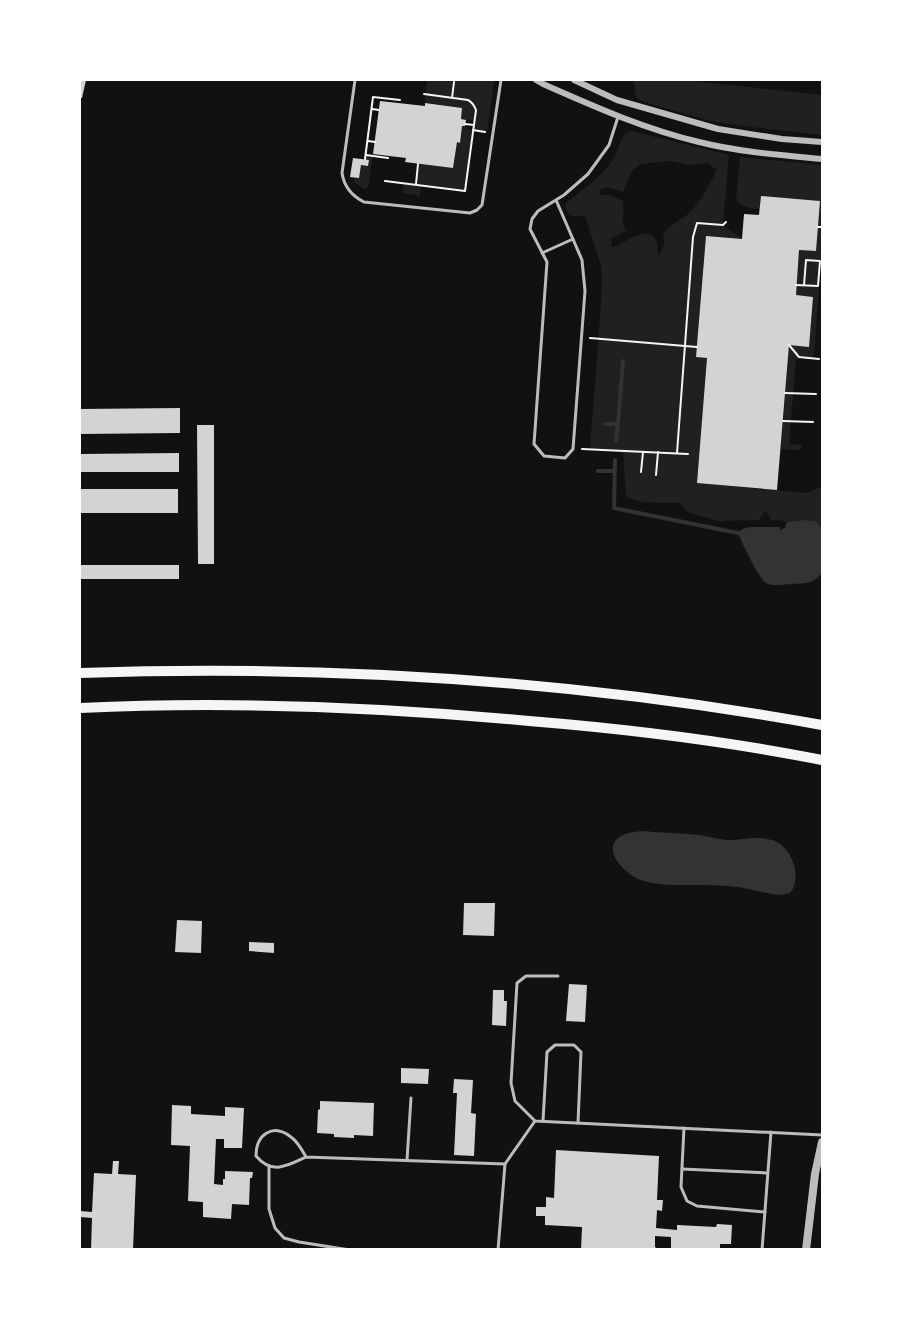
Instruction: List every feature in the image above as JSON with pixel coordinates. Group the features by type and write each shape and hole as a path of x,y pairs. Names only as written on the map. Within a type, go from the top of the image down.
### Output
{"highway":[{"path":"80,673 265,671 438,678 617,695 822,725"},
{"path":"80,708 266,705 433,712 662,735 822,760"}],"street":[{"path":"536,80 618,117 697,142 733,149 822,159"},
{"path":"574,80 621,101 718,129 782,139 822,142"},
{"path":"618,117 621,101"},
{"path":"806,1250 815,1174 822,1142"}],"lane":[{"path":"355,80 342,173 349,190 364,202 470,213 482,205 501,80"},
{"path":"556,200 582,260 585,291 573,449 565,458 544,456 534,444 547,262 530,230 532,219 538,211 564,195 588,174 609,145 618,117"},
{"path":"542,253 573,239"},
{"path":"558,976 526,976 517,983 511,1083 515,1101 535,1121 822,1135"},
{"path":"543,1121 547,1052 555,1044 574,1046 581,1053 578,1123"},
{"path":"407,1160 411,1098"},
{"path":"498,1250 505,1164 535,1121"},
{"path":"684,1128 681,1186 687,1201 697,1206 765,1212"},
{"path":"306,1157 291,1137 281,1132 268,1132 260,1138 256,1147 256,1156 269,1167 289,1165 306,1157 505,1164"},
{"path":"762,1250 771,1132"},
{"path":"269,1167 269,1209 275,1228 284,1238 350,1250"},
{"path":"682,1169 768,1173"}],"path":[{"path":"452,98 454,82"},
{"path":"385,181 465,191 476,110 472,102 468,100 423,94"},
{"path":"388,158 366,157 373,97 400,100"},
{"path":"372,109 379,110"},
{"path":"465,124 474,125"},
{"path":"473,130 493,133"},
{"path":"368,141 375,142"},
{"path":"416,184 418,164"},
{"path":"677,453 693,237 697,223 723,225 726,222"},
{"path":"796,285 820,286 821,261 806,260 804,285"},
{"path":"582,337 697,346"},
{"path":"789,345 799,357 819,359"},
{"path":"785,393 816,394"},
{"path":"783,421 813,422"},
{"path":"573,449 688,453"},
{"path":"641,472 643,452"},
{"path":"656,475 658,452"}],"shaded area":[{"path":"427,80 494,80 487,132 473,130 464,191 421,186 420,196 402,193 404,183 416,184 419,164 453,168 462,126 472,130 474,121 461,119 462,108 425,102"},
{"path":"634,80 684,80 822,95 822,135 711,121 654,105 638,99 635,94"},
{"path":"631,131 729,155 723,225 742,239 706,236 696,357 707,358 697,483 806,493 822,487 822,528 816,521 771,521 765,511 759,520 719,521 687,512 680,503 644,502 631,499 626,496 623,451 590,449 602,275 585,215 571,216 568,214 566,203 605,170 627,133","holes":["670,161 691,165 707,163 717,170 693,209 665,232 663,249 658,256 657,242 649,234 631,238 612,247 611,239 626,231 623,223 623,201 610,195 600,195 599,190 608,188 623,192 632,171 640,164"]},
{"path":"366,155 373,156 368,187 365,189 355,183 352,177 365,160"},
{"path":"740,157 822,165 822,247 814,357 801,356 796,360 789,444 802,445 799,450 781,449 789,345 809,346 813,297 796,295 799,250 816,251 820,201 761,196 760,209 743,206 736,199"},
{"path":"816,521 822,529 822,573 813,581 806,583 775,585 766,583 738,533 750,527 780,527 780,530 785,528 787,522"},
{"path":"643,831 699,835 726,840 760,838 772,840 779,843 790,855 795,871 794,887 790,893 782,895 737,887 652,883 635,878 618,863 613,844 623,835"}],"building":[{"path":"80,80 86,80 82,98 80,98"},
{"path":"380,101 425,106 425,103 462,108 461,119 466,120 465,126 462,126 460,143 457,142 453,168 405,162 406,158 373,154"},
{"path":"353,158 369,160 368,166 361,165 359,178 350,177"},
{"path":"761,196 820,201 816,251 799,250 796,295 813,297 809,347 789,345 777,490 697,483 707,358 696,357 706,236 742,239 744,214 759,215"},
{"path":"180,408 180,433 80,434 80,409"},
{"path":"197,425 214,425 214,564 198,564"},
{"path":"179,453 179,472 80,472 80,454"},
{"path":"80,489 178,489 178,513 80,513"},
{"path":"80,565 179,565 179,579 80,579"},
{"path":"464,903 495,903 494,936 463,935"},
{"path":"177,920 202,921 201,953 175,952"},
{"path":"249,942 274,943 274,953 249,951"},
{"path":"569,984 587,985 585,1022 566,1021"},
{"path":"493,990 504,990 504,1001 507,1001 506,1026 492,1025"},
{"path":"401,1068 429,1069 428,1084 401,1083"},
{"path":"454,1079 473,1080 471,1113 476,1114 474,1156 454,1155 457,1093 453,1093"},
{"path":"320,1101 374,1103 373,1136 334,1137 334,1134 317,1133"},
{"path":"172,1105 191,1106 191,1114 225,1116 225,1107 244,1108 242,1148 224,1148 224,1139 216,1139 214,1184 223,1185 225,1171 253,1172 250,1178 249,1205 232,1204 231,1219 203,1217 203,1202 188,1201 190,1146 171,1145"},
{"path":"556,1150 659,1156 657,1200 663,1200 662,1211 657,1210 656,1228 677,1230 677,1225 716,1227 717,1224 732,1225 731,1244 720,1244 720,1250 677,1250 677,1248 671,1248 671,1237 655,1236 655,1247 658,1250 608,1248 608,1250 581,1250 582,1227 545,1225 545,1216 536,1216 536,1207 546,1207 546,1197 554,1198"},
{"path":"113,1161 119,1161 118,1174 136,1175 133,1250 91,1250 92,1218 80,1217 80,1211 92,1212 94,1173 112,1174"}],"waterway":[{"path":"618,424 623,361"},
{"path":"605,424 618,424 616,441"},
{"path":"615,460 614,508 738,533"},
{"path":"598,471 614,471"}]}
